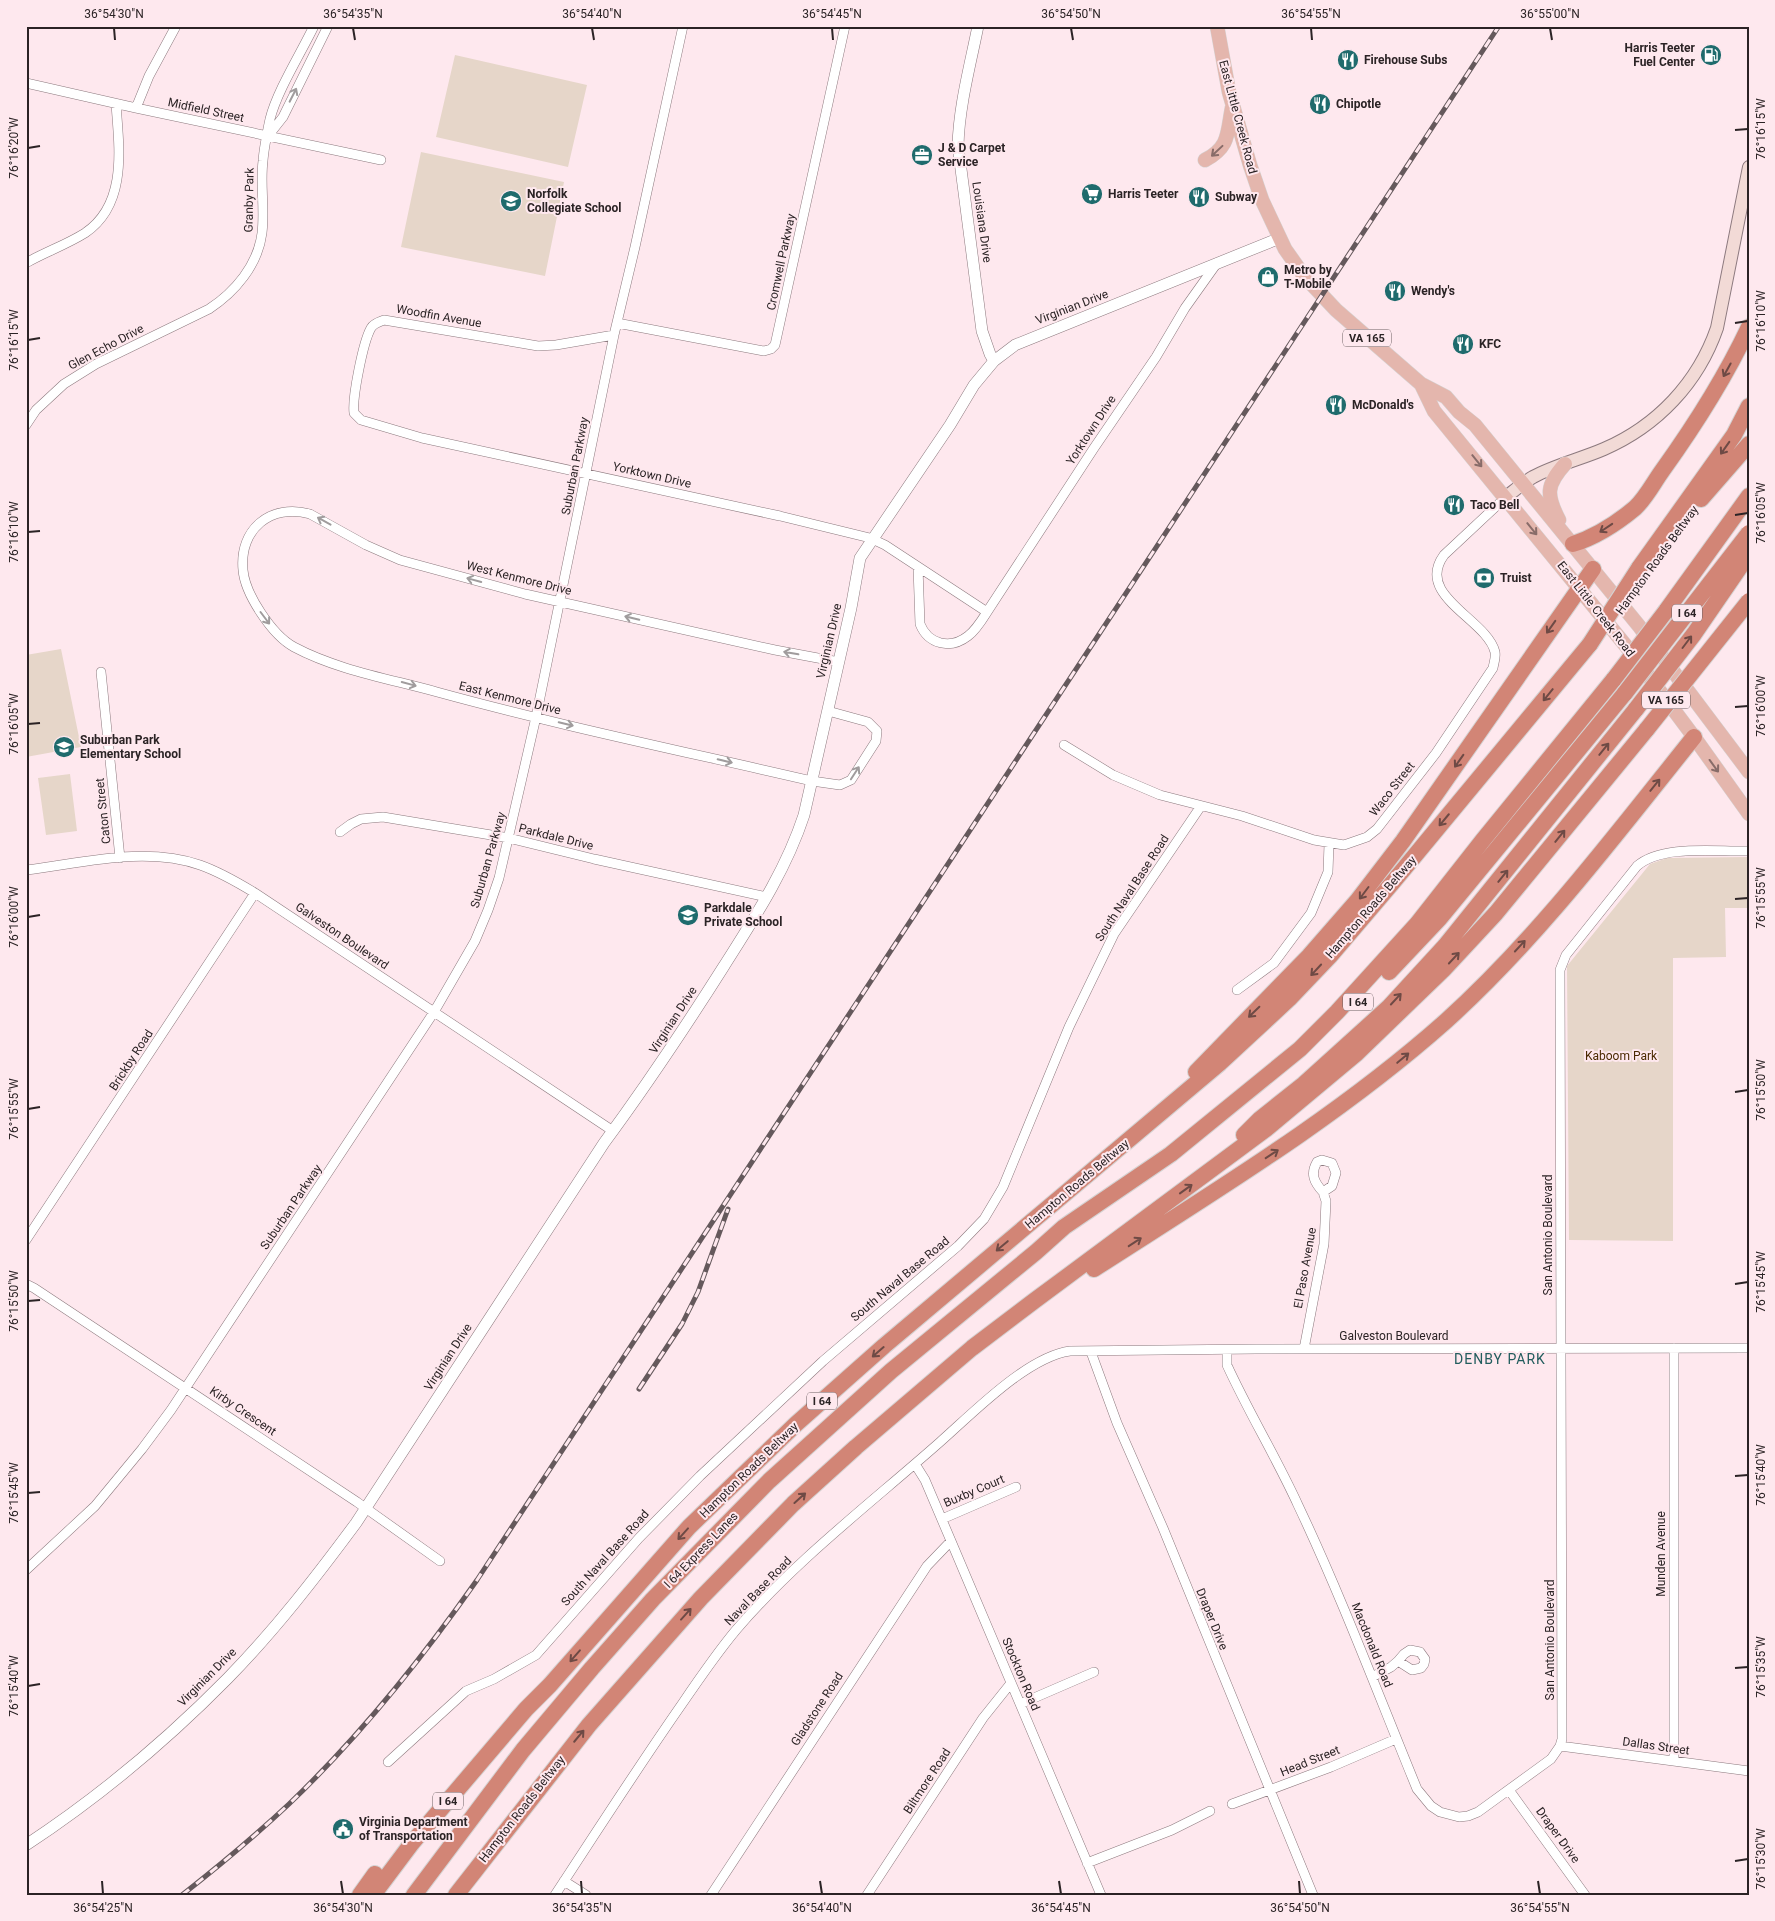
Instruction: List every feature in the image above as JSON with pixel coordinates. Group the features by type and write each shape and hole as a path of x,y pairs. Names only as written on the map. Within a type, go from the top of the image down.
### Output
{"highway":[{"path":"1573,544 1586,540 1604,530 1636,507 1709,401 1749,327"},
{"path":"1642,572 1734,436 1749,406"},
{"name":"Hampton Roads Beltway","path":"372,1895 412,1843 526,1709 550,1685 689,1527 796,1424 884,1346 1147,1125 1247,1038 1289,999 1330,956 1590,644 1642,572 1749,444"},
{"path":"1036,1252 1064,1228 1171,1154 1300,1049 1337,1012 1417,924 1614,679 1749,496"},
{"name":"I 64","path":"1036,1252 1068,1232 1216,1126 1292,1065 1337,1024 1387,974 1440,918 1625,693 1749,533"},
{"path":"1206,1174 1260,1119 1304,1084 1382,1013 1433,960 1483,901 1636,709 1694,634 1749,554"},
{"path":"1147,1125 1221,1045 1309,956 1357,902 1403,841 1593,569"},
{"name":"Hampton Roads Beltway","path":"456,1895 601,1710 708,1591 793,1504 856,1447 972,1348 1297,1104 1385,1026 1442,970 1546,854 1749,602"},
{"path":"856,1447 920,1402 1042,1305 1299,1136 1359,1094 1400,1061 1448,1019 1548,915 1694,736"},
{"name":"I 64 Express Lanes","path":"414,1895 523,1750 592,1668 667,1586 769,1481 831,1424 957,1316 1036,1252"},
{"path":"360,1895 392,1853 493,1736 526,1709"},
{"path":"469,1895 538,1788"}],"main road":[{"name":"East Little Creek Road","path":"1217,26 1222,58 1233,104 1255,182 1280,238 1304,276 1321,296 1420,384 1446,397 1474,425 1639,626 1749,772"},
{"path":"1205,160 1219,152 1223,147 1233,104"},
{"path":"1506,497 1535,476 1604,450 1641,429 1671,404 1695,374 1717,328 1749,167"},
{"name":"East Little Creek Road","path":"1420,384 1434,411 1579,587 1694,736 1749,814"},
{"path":"1565,464 1556,474 1549,490 1552,507 1573,544"},
{"path":"1694,736 1700,707"}],"street":[{"path":"136,108 149,76 176,26"},
{"name":"Granby Park","path":"158,334 222,300 233,290 250,266 262,234 262,162 276,103 314,26"},
{"name":"Granby Park","path":"268,136 283,117 328,26"},
{"name":"Suburban Parkway","path":"26,1570 95,1506 142,1449 186,1388 434,1012 475,941 499,878 509,838 561,602 614,335 636,248 683,26"},
{"name":"Cromwell Parkway","path":"617,323 764,351 771,349 775,345 845,26"},
{"name":"Louisiana Drive","path":"978,26 966,82 958,130 958,146 982,331 994,361"},
{"name":"Midfield Street","path":"26,84 381,160"},
{"path":"26,263 86,232 99,220 107,208 117,184 119,170 116,104"},
{"name":"Virginian Drive","path":"26,1846 99,1793 171,1733 228,1678 282,1618 322,1569 366,1508 613,1131 622,1121 700,1004 768,897 797,836 812,781 851,608 857,567 865,550 950,425 966,397 994,361 1015,345 1039,334 1139,296 1217,262 1280,238"},
{"name":"Yorktown Drive","path":"918,567 920,624 927,636 934,641 950,644 959,641 975,630 1217,262"},
{"name":"Woodfin Avenue","path":"374,424 356,417 354,409 357,378 370,330 377,322 388,320 538,346 556,345 614,335"},
{"name":"Glen Echo Drive","path":"26,426 36,410 64,384 96,364 158,334"},
{"name":"Yorktown Drive","path":"374,424 422,438 780,516 873,539 987,612"},
{"name":"Waco Street","path":"1064,745 1088,761 1138,787 1160,795 1242,816 1329,844 1344,845 1355,842 1377,830 1436,753 1493,668 1495,658 1491,644 1443,592 1438,581 1437,572 1438,565 1444,555 1506,497"},
{"name":"West Kenmore Drive","path":"244,574 243,558 245,546 258,524 279,512 300,511 310,514 366,545 400,560 561,602 775,650 838,662"},
{"name":"East Kenmore Drive","path":"244,574 247,586 264,618 276,632 293,646 352,669 536,717 812,781 840,785 846,784 851,780 878,736 874,725 828,711"},
{"name":"Caton Street","path":"101,672 120,858"},
{"name":"South Naval Base Road","path":"388,1762 466,1691 494,1679 536,1655 639,1538 700,1476 817,1366 958,1246 984,1219 1003,1187 1069,1027 1114,934 1201,806"},
{"name":"Parkdale Drive","path":"340,832 361,820 383,818 509,838 594,859 768,897"},
{"path":"1237,990 1274,963 1311,913 1328,872 1329,844"},
{"name":"San Antonio Boulevard","path":"1560,1746 1562,1739 1562,1667 1560,970 1566,955 1638,866 1651,857 1662,853 1678,852 1749,851"},
{"name":"Galveston Boulevard","path":"26,870 138,856 160,857 199,865 231,878 613,1131"},
{"name":"Brickby Road","path":"26,1240 255,893"},
{"name":"El Paso Avenue","path":"1304,1349 1324,1244 1326,1201 1323,1192"},
{"name":"Kirby Crescent","path":"27,1284 366,1508 440,1561"},
{"name":"Munden Avenue","path":"1674,1348 1674,1761"},
{"name":"Galveston Boulevard","path":"1041,1360 1060,1353 1091,1352 1304,1349 1749,1348"},
{"name":"Macdonald Road","path":"1227,1350 1228,1365 1298,1503 1356,1636 1417,1790 1423,1798 1440,1812 1459,1817 1468,1816 1478,1812 1551,1759 1560,1746"},
{"name":"Draper Drive","path":"1091,1352 1117,1423 1163,1528 1313,1895"},
{"name":"Naval Base Road","path":"555,1895 669,1722 736,1631 760,1604 826,1540 1011,1381 1041,1360"},
{"name":"Stockton Road","path":"915,1464 942,1519 1101,1895"},
{"name":"Buxby Court","path":"942,1519 1016,1487"},
{"name":"Gladstone Road","path":"711,1895 926,1566 951,1541"},
{"path":"1372,1678 1391,1668 1398,1661"},
{"path":"1020,1704 1094,1672"},
{"name":"Biltmore Road","path":"867,1895 983,1718 1011,1683"},
{"name":"Head Street","path":"1232,1804 1270,1791 1396,1739"},
{"name":"Dallas Street","path":"1560,1746 1749,1771"},
{"name":"Draper Drive","path":"1509,1790 1585,1895"},
{"path":"1087,1863 1172,1830 1210,1811"},
{"path":"564,1881 586,1895"}],"green space":[{"path":"455,55 587,85 568,167 436,137"},
{"path":"421,152 564,182 545,276 401,247"},
{"path":"61,649 81,747 26,757 26,655"},
{"path":"70,774 77,831 46,835 38,778"},
{"name":"Kaboom Park","path":"1749,857 1749,908 1725,908 1726,957 1673,958 1673,1241 1569,1240 1567,966 1650,864 1667,858"}],"railway":[{"path":"182,1895 237,1851 276,1816 340,1752 412,1668 477,1580 1499,26"},
{"path":"639,1389 682,1324 698,1292 728,1209"}],"place":[{"name":"Harris Teeter Fuel Center","path":"1711,55"},
{"name":"Firehouse Subs","path":"1348,60"},
{"name":"Chipotle","path":"1320,104"},
{"name":"J & D Carpet Service","path":"922,155"},
{"name":"Harris Teeter","path":"1092,194"},
{"name":"Subway","path":"1199,197"},
{"name":"Norfolk Collegiate School","path":"511,201"},
{"name":"Metro by T-Mobile","path":"1268,277"},
{"name":"Wendy's","path":"1395,291"},
{"name":"KFC","path":"1463,344"},
{"name":"McDonald's","path":"1336,405"},
{"name":"Taco Bell","path":"1454,505"},
{"name":"Truist","path":"1484,578"},
{"name":"Suburban Park Elementary School","path":"64,747"},
{"name":"Parkdale Private School","path":"688,915"},
{"name":"Virginia Department of Transportation","path":"343,1829"}],"district":[{"name":"DENBY PARK","path":"1500,1359"}]}
